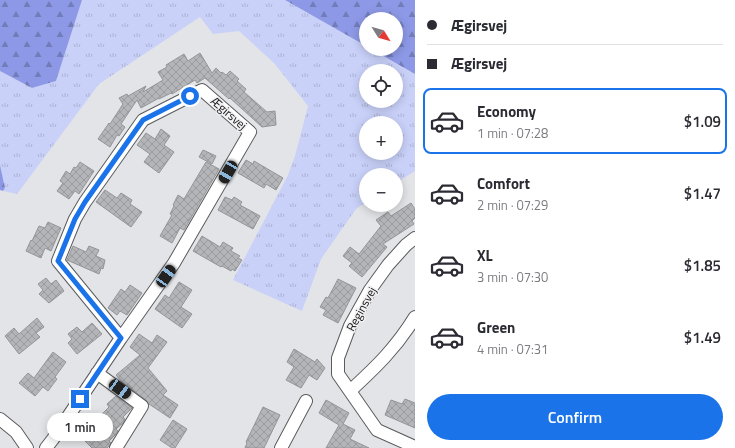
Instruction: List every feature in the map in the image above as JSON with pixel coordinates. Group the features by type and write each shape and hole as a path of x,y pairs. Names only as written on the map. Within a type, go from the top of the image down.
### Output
{"street":[{"name":"Ægirsvej","path":"46,448 174,263 250,132 202,90 143,120 85,202 75,219 58,261 121,338"},
{"name":"Reginsvej","path":"415,238 406,245 388,265 370,290 350,326 338,358 338,374 377,430 415,447"},
{"path":"350,391 394,348 407,331 415,317"},
{"path":"97,373 142,406 116,448"},
{"path":"281,448 306,401"},
{"path":"0,419 16,432 27,448"}],"green space":[{"path":"0,0 82,0 56,81 32,88 0,71"},
{"path":"82,0 285,0 359,42 359,56 383,56 397,64 359,64 359,108 403,108 403,67 415,74 415,171 403,179 403,168 359,168 359,207 321,259 302,311 233,280 288,175 295,156 308,106 274,63 239,31 213,34 200,17 99,84 17,194 3,191 5,188 0,165 0,71 32,88 56,81"},
{"path":"285,0 415,0 415,74 403,67 403,64 397,64 383,56 403,56 403,12 359,12 359,42"},
{"path":"0,165 5,188 3,191 0,190"}],"building":[{"path":"200,53 212,73 216,68 221,73 222,72 226,75 230,71 239,79 237,81 246,89 244,92 267,112 275,111 276,125 262,127 205,78 197,83 195,80 172,94 171,93 159,98 141,108 137,100 121,124 125,127 119,136 117,135 110,147 98,139 123,104 119,98 127,94 128,96 146,86 143,92 163,80 158,72 167,67 166,65 184,54 188,61"},
{"path":"161,129 170,136 164,145 174,152 159,173 144,162 150,154 137,145 146,133 155,139"},
{"path":"203,150 216,156 212,164 199,157"},
{"path":"246,160 253,164 254,161 283,178 276,190 266,184 264,188 238,173"},
{"path":"80,162 94,171 79,194 75,191 69,199 57,191 63,183 60,181 66,171 70,174 74,167 76,168"},
{"path":"206,162 219,169 184,230 180,228 172,243 160,236 172,215 170,214 174,206 173,205 178,195 184,199"},
{"path":"105,190 117,198 121,193 132,200 130,204 142,212 131,227 96,202"},
{"path":"225,197 232,200 234,197 242,202 240,205 260,216 253,229 218,210"},
{"path":"411,203 415,209 415,218 412,221 414,224 383,244 387,247 362,277 349,266 352,263 343,256 350,247 359,254 381,226 376,220 388,212 391,216 397,212 403,212 403,208"},
{"path":"48,222 61,228 51,251 45,248 41,258 26,251 39,226 45,228"},
{"path":"202,236 220,247 223,242 233,248 231,251 240,256 238,258 242,260 235,271 232,269 231,271 222,266 221,267 193,251"},
{"path":"73,246 86,252 89,246 99,250 96,256 105,260 103,269 101,268 99,274 67,260"},
{"path":"46,278 51,284 56,280 64,291 49,303 39,294 43,290 38,284"},
{"path":"338,279 356,288 338,323 323,315 326,310 320,307 326,297 328,298"},
{"path":"179,282 192,290 181,307 192,314 182,328 155,309 165,295 169,298"},
{"path":"130,285 142,293 127,315 120,311 117,315 108,308 121,289 125,292"},
{"path":"37,318 44,327 36,333 40,337 19,354 5,336 14,328 19,334"},
{"path":"92,323 102,334 77,354 68,343 72,339 68,334 77,327 82,332"},
{"path":"139,334 152,343 157,335 167,342 148,368 167,391 163,395 178,405 170,418 149,404 146,400 123,383 116,375 140,355 130,347"},
{"path":"294,349 315,362 317,359 325,368 317,380 309,375 301,388 286,380 294,367 287,362"},
{"path":"53,352 66,362 55,377 57,379 48,391 43,387 35,396 19,383 28,373 34,378"},
{"path":"116,396 132,408 123,417 125,419 123,423 116,429 118,431 109,441 111,443 107,448 92,448 85,441 95,431 92,429 102,420 99,417 109,407 107,404"},
{"path":"405,399 415,403 415,428 385,415 391,400 402,404"},
{"path":"326,400 349,413 343,424 355,430 350,439 369,448 326,448 339,425 319,413"},
{"path":"263,407 280,415 264,448 245,448 246,442"},
{"path":"173,420 187,429 175,448 172,448 160,440"}],"route":[{"path":"80,399 121,338 58,261 75,219 85,202 143,120 190,96"}]}
